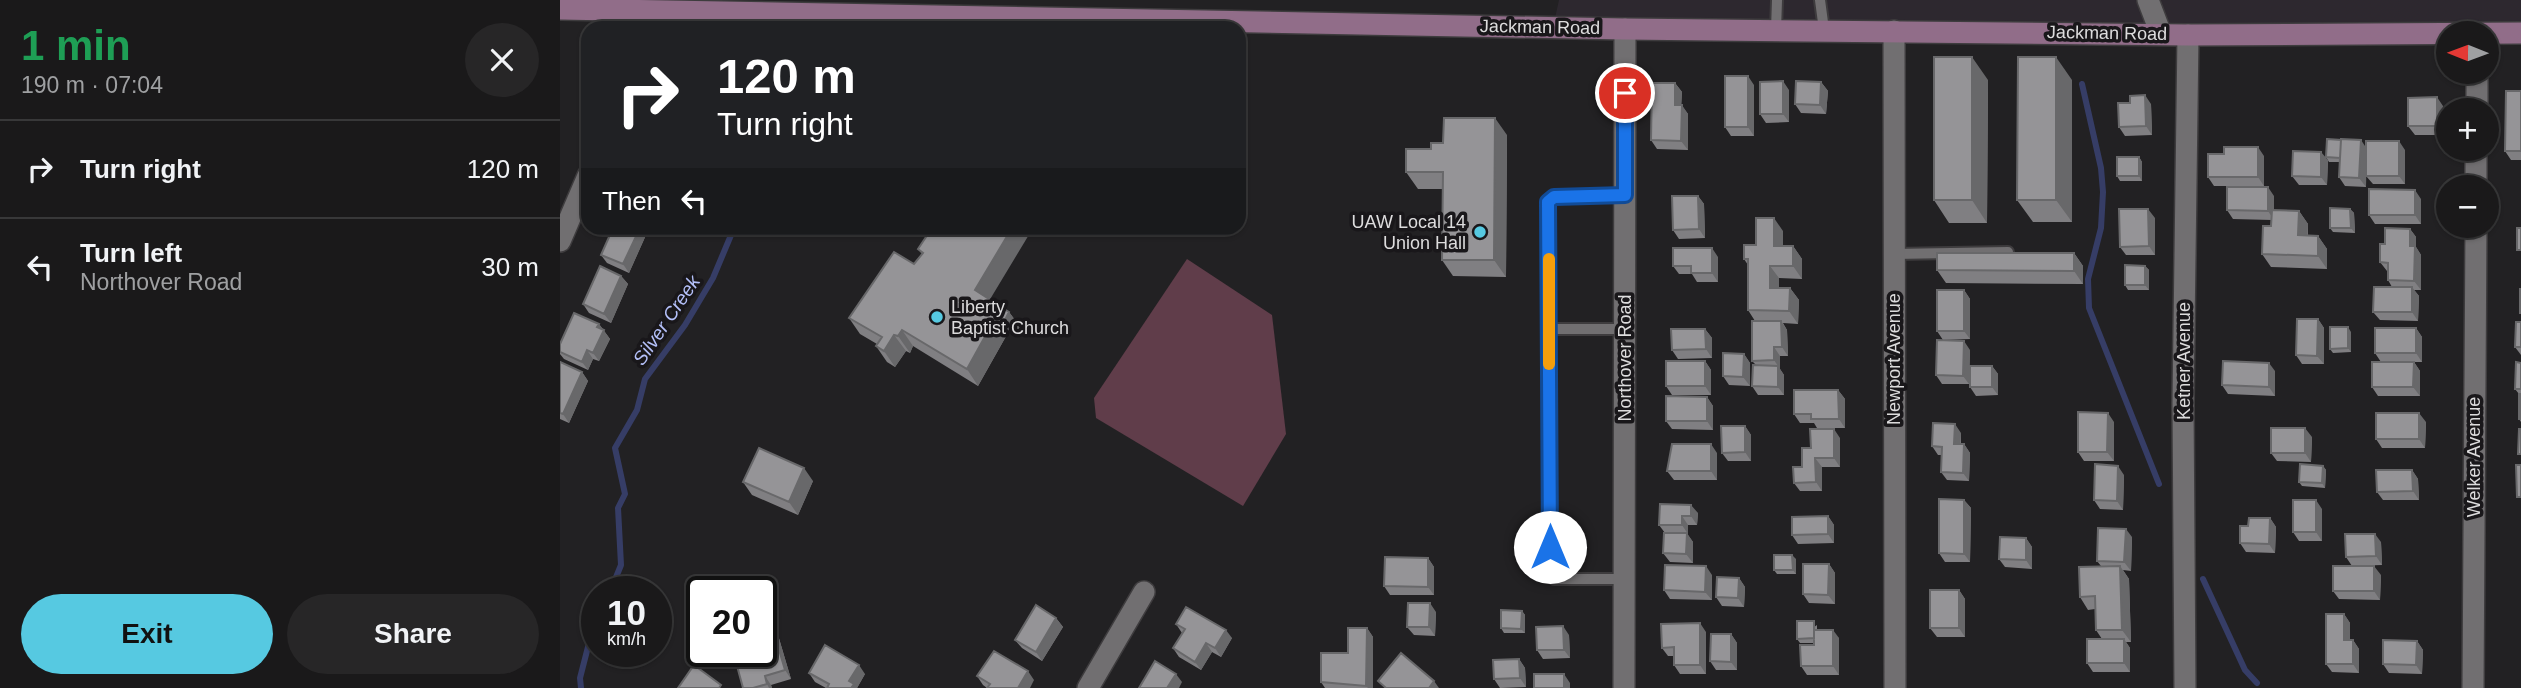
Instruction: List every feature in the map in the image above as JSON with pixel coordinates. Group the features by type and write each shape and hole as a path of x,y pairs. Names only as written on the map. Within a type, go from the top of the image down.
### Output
{"main road":[{"name":"Jackman Road","path":"560,9 620,19 692,6 826,7 1625,29 2161,34 2436,33"},
{"name":"Jackman Road","path":"2499,33 2521,33"}],"street":[{"path":"2148,0 2161,34"},
{"name":"Northover Road","path":"1624,688 1625,29"},
{"name":"Newport Avenue","path":"1894,31 1895,688"},
{"name":"Ketner Avenue","path":"2185,688 2183,403 2188,34"},
{"path":"560,241 581,192"},
{"name":"Welker Avenue","path":"2473,688 2476,238"},
{"path":"1088,688 1144,592"}],"lane":[{"path":"1776,0 1776,30"},
{"path":"1820,0 1824,30"},
{"path":"1624,579 1554,579 1551,574 1548,202 1554,197 1625,195"},
{"path":"1894,254 2008,252"},
{"path":"1549,330 1625,329"}],"shaded area":[{"path":"1559,0 2521,0 2521,34 2499,34 2499,21 2436,21 2436,33 1553,27"},
{"path":"1187,259 1272,315 1286,434 1243,506 1096,418 1094,398"}],"building":[{"path":"1934,57 1972,57 1972,200 1934,200"},
{"path":"2018,57 2056,57 2056,200 2017,200"},
{"path":"1725,76 1748,76 1748,127 1725,127"},
{"path":"1783,81 1783,114 1760,114 1760,82"},
{"path":"1796,81 1821,82 1820,105 1795,104"},
{"path":"1652,83 1675,83 1675,105 1682,105 1681,141 1651,140"},
{"path":"2506,91 2521,91 2521,151 2505,151"},
{"path":"2145,95 2146,126 2119,127 2118,103 2130,103 2130,96"},
{"path":"2437,97 2436,126 2408,126 2408,98"},
{"name":"UAW Local 14 Union Hall","path":"1444,118 1495,118 1494,260 1442,260 1443,172 1406,172 1406,149 1431,149 1431,143 1443,143"},
{"path":"2327,139 2341,140 2340,158 2326,157"},
{"path":"2341,139 2361,140 2359,178 2339,177"},
{"path":"2366,141 2399,141 2399,176 2366,176"},
{"path":"2224,147 2258,147 2258,177 2208,177 2208,154 2224,154"},
{"path":"2293,151 2321,152 2321,177 2292,176"},
{"path":"2117,157 2139,157 2139,176 2117,176"},
{"path":"2227,187 2268,187 2268,211 2227,210"},
{"path":"2369,189 2415,190 2415,215 2369,215"},
{"path":"1672,196 1698,196 1699,229 1673,230"},
{"path":"2330,208 2350,209 2351,228 2330,228"},
{"path":"2119,209 2148,209 2149,246 2120,247"},
{"path":"2272,210 2299,211 2298,235 2318,236 2318,256 2262,254 2263,226 2271,226"},
{"path":"1756,218 1774,218 1774,246 1793,246 1793,266 1770,266 1770,288 1790,288 1789,311 1748,310 1748,259 1744,259 1744,245 1756,245"},
{"path":"2385,228 2410,229 2410,246 2415,246 2414,281 2388,280 2388,263 2380,262 2380,244 2385,244"},
{"path":"2517,228 2521,228 2521,250 2517,250"},
{"path":"610,235 637,235 623,264 601,255"},
{"name":"Liberty Baptist Church","path":"927,235 1008,235 975,290 1009,312 1005,320 997,315 967,369 902,330 898,336 894,335 884,351 876,346 882,337 849,318 894,252 914,264 923,253 918,249"},
{"path":"1673,248 1712,248 1712,273 1691,273 1691,266 1673,266"},
{"path":"1937,253 2074,253 2074,271 1937,270"},
{"path":"2125,265 2145,266 2145,285 2125,285"},
{"path":"600,266 621,276 604,314 583,304"},
{"path":"2374,287 2412,287 2412,312 2373,312"},
{"path":"1937,290 1964,290 1964,331 1937,331"},
{"path":"574,313 599,324 597,327 604,330 593,353 587,350 582,362 560,352 560,344"},
{"path":"2297,319 2318,319 2317,356 2296,355"},
{"path":"1752,321 1781,321 1782,347 1774,347 1774,360 1752,361"},
{"path":"2516,322 2521,322 2521,347 2515,347"},
{"path":"2330,327 2348,327 2348,348 2330,349"},
{"path":"2375,328 2416,328 2416,353 2375,353"},
{"path":"1671,329 1705,329 1706,349 1672,350"},
{"path":"1937,340 1964,341 1963,376 1936,375"},
{"path":"1723,353 1744,354 1743,377 1723,376"},
{"path":"1666,361 1705,361 1705,386 1666,386"},
{"path":"2223,361 2269,363 2269,387 2222,385"},
{"path":"560,362 582,372 563,414 560,413"},
{"path":"2372,362 2414,362 2413,387 2372,387"},
{"path":"2516,362 2521,363 2521,389 2515,389"},
{"path":"1753,365 1778,366 1778,387 1752,386"},
{"path":"1970,366 1992,366 1992,387 1970,387"},
{"path":"1794,390 1838,390 1839,419 1811,419 1811,414 1794,414"},
{"path":"2521,394 2521,419 2519,419"},
{"path":"1666,396 1707,397 1707,421 1666,421"},
{"path":"2078,412 2108,413 2107,452 2078,452"},
{"path":"2376,413 2419,413 2419,439 2376,439"},
{"path":"1933,423 1955,424 1954,444 1964,444 1963,473 1941,472 1942,447 1932,446"},
{"path":"1721,426 1745,426 1745,452 1722,453"},
{"path":"2271,428 2305,428 2305,453 2271,453"},
{"path":"1810,429 1834,429 1834,458 1815,458 1816,482 1794,483 1793,467 1802,467 1802,448 1811,448"},
{"path":"2521,429 2521,454 2518,454"},
{"path":"1672,444 1711,444 1711,471 1667,471"},
{"path":"759,448 804,468 789,502 743,482"},
{"path":"2095,464 2118,466 2117,501 2094,500"},
{"path":"2300,464 2323,466 2322,483 2299,482"},
{"path":"2516,465 2521,465 2521,497 2517,497"},
{"path":"2376,470 2412,470 2413,491 2377,492"},
{"path":"1939,499 1964,500 1964,554 1939,553"},
{"path":"2293,500 2316,500 2316,532 2293,532"},
{"path":"1660,504 1691,505 1691,516 1682,516 1682,525 1659,525"},
{"path":"1828,516 1828,534 1792,535 1792,517"},
{"path":"2249,518 2270,518 2269,544 2240,543 2240,526 2248,526"},
{"path":"2098,528 2126,529 2124,562 2097,561"},
{"path":"1664,533 1687,533 1686,554 1663,553"},
{"path":"2345,534 2375,534 2376,556 2346,557"},
{"path":"2000,537 2026,538 2026,560 1999,559"},
{"path":"1774,555 1792,555 1793,570 1774,570"},
{"path":"1385,557 1428,558 1428,587 1384,586"},
{"path":"1803,564 1829,564 1828,595 1803,594"},
{"path":"1665,565 1706,566 1705,592 1664,590"},
{"path":"2120,566 2122,630 2096,630 2095,596 2080,597 2079,567"},
{"path":"2333,566 2374,566 2374,591 2333,591"},
{"path":"1717,577 1739,578 1738,598 1716,597"},
{"path":"1930,590 1959,590 1959,628 1930,628"},
{"path":"1408,603 1430,603 1429,627 1407,627"},
{"path":"1036,605 1056,618 1036,652 1015,640"},
{"path":"1186,607 1226,630 1215,648 1206,643 1195,662 1173,648 1185,629 1176,624"},
{"path":"1501,610 1522,611 1521,629 1501,628"},
{"path":"2326,614 2344,614 2344,640 2353,640 2353,664 2326,664"},
{"path":"1797,621 1814,621 1814,638 1797,639"},
{"path":"1700,623 1700,665 1674,665 1674,647 1662,648 1661,624"},
{"path":"1563,626 1564,650 1537,650 1536,627"},
{"path":"1348,628 1367,628 1366,686 1321,682 1321,653 1348,653"},
{"path":"1814,630 1833,630 1833,666 1801,666 1800,645 1814,645"},
{"path":"1711,634 1731,634 1731,662 1710,661"},
{"path":"2087,639 2124,639 2124,663 2087,663"},
{"path":"2383,640 2417,641 2416,665 2383,664"},
{"path":"777,643 785,670 765,676 767,684 743,688 737,667 777,667"},
{"path":"825,645 859,665 849,681 854,684 851,688 827,688 829,684 809,673"},
{"path":"994,651 1028,671 1018,688 987,688 990,684 977,676"},
{"path":"1401,653 1434,681 1429,688 1386,688 1378,681"},
{"path":"1519,659 1520,678 1494,679 1493,660"},
{"path":"1155,661 1176,674 1167,688 1139,688"},
{"path":"693,667 697,667 721,685 719,688 678,688"},
{"path":"1534,674 1564,674 1564,688 1534,688"}],"waterway":[{"path":"2082,84 2101,168 2103,192 2101,228 2088,279 2089,308 2159,484"},
{"name":"Silver Creek","path":"617,576 621,565 618,508 625,494 615,448 637,410 645,379 685,325 713,278 731,235"},
{"path":"2203,579 2245,670 2257,683"},
{"name":"Silver Creek","path":"581,688 583,667"}],"slow traffic":[{"path":"1549,259 1549,364"}],"place":[{"name":"UAW Local 14 Union Hall","path":"1480,232"},
{"name":"Liberty Baptist Church","path":"937,317"}],"route":[{"path":"1550,547 1548,202 1554,197 1625,195 1625,93"}]}
